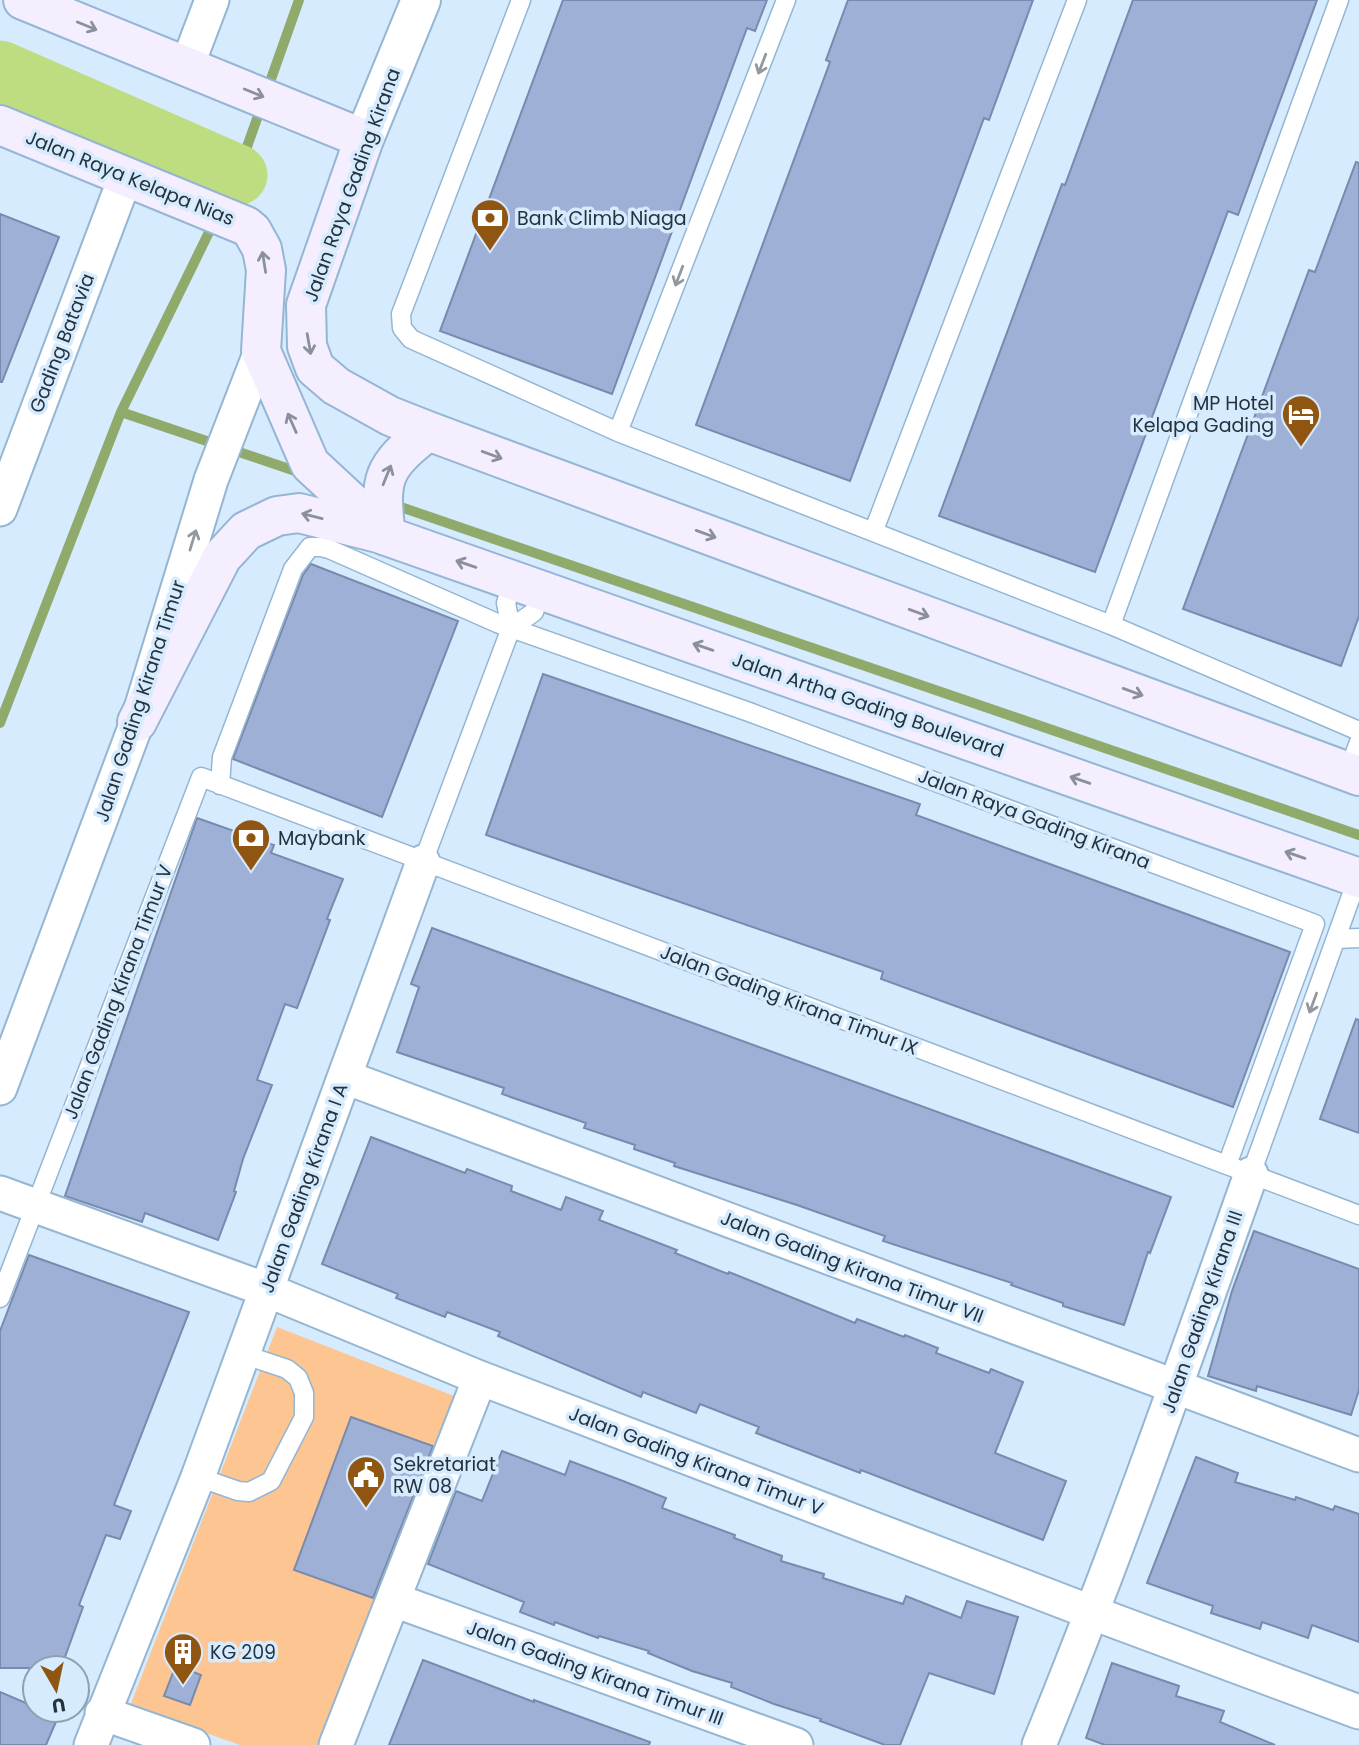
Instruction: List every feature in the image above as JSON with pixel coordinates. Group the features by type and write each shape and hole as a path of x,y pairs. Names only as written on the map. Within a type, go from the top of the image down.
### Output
{"main road":[{"path":"23,0 364,139"},
{"name":"Jalan Raya Kelapa Nias","path":"0,125 246,226 252,231 261,249 266,270 261,351 310,464 365,514"},
{"name":"Jalan Raya Gading Kirana","path":"364,139 306,304 307,346 315,368 336,386 421,437"},
{"path":"365,514 381,502 383,482 392,464 421,437 1355,763"},
{"name":"Jalan Artha Gading Boulevard","path":"137,722 222,557 246,531 277,516 299,513 365,514 527,586 1358,877"}],"street":[{"path":"196,69 212,0"},
{"name":"Jalan Raya Gading Kirana","path":"364,139 421,0"},
{"name":"Gading Batavia","path":"0,509 136,182"},
{"name":"Jalan Gading Kirana Timur","path":"0,1088 137,722 211,480 261,351"},
{"name":"Jalan Gading Kirana I A","path":"91,1745 198,1477 423,862"},
{"name":"Jalan Gading Kirana Timur VII","path":"345,1077 1359,1455"},
{"name":"Jalan Gading Kirana III","path":"1039,1745 1093,1613 1176,1389 1239,1170"},
{"name":"Jalan Gading Kirana Timur V","path":"0,1193 267,1290 480,1378 1359,1712"},
{"path":"336,1745 480,1378"},
{"name":"Jalan Gading Kirana Timur III","path":"394,1600 796,1745"},
{"path":"102,1713 193,1745"}],"lane":[{"path":"522,0 401,314 402,328 411,340 618,432 1111,625 1359,731"},
{"path":"618,432 786,0"},
{"path":"874,530 1077,0"},
{"path":"1111,625 1339,0"},
{"path":"220,785 222,757 288,581 295,564 310,547 329,550 511,628"},
{"path":"527,586 534,612 511,628 506,603 527,586"},
{"name":"Jalan Gading Kirana I A","path":"423,862 511,628"},
{"name":"Jalan Raya Gading Kirana","path":"511,628 762,717 1315,924 1239,1170"},
{"name":"Jalan Gading Kirana Timur IX","path":"201,777 1359,1215"},
{"name":"Jalan Gading Kirana Timur V","path":"0,1298 201,777"},
{"name":"Jalan Gading Kirana III","path":"1239,1170 1336,939 1358,877"},
{"path":"1336,939 1359,938"},
{"path":"198,1477 238,1491 249,1492 271,1482 304,1418 304,1393 298,1378 287,1369 242,1354"}],"shaded area":[{"path":"277,1327 454,1396 318,1745 240,1745 130,1706"}],"building":[{"path":"563,0 767,0 755,31 747,28 612,394 440,331"},
{"path":"848,0 1033,0 989,120 984,118 850,481 696,425 830,62 826,60"},
{"path":"1133,0 1317,0 1238,215 1228,211 1095,572 939,516"},
{"name":"MP Hotel Kelapa Gading","path":"1356,162 1359,163 1359,616 1341,666 1183,609 1309,270 1315,272"},
{"path":"0,214 59,237 2,382 0,382"},
{"path":"311,564 458,621 382,817 233,759 303,575"},
{"path":"543,674 920,804 916,815 1290,952 1233,1107 881,979 883,972 486,835"},
{"path":"197,818 274,845 271,853 343,879 297,1008 285,1004 257,1080 272,1085 243,1159 234,1191 236,1192 218,1240 145,1213 142,1222 65,1196"},
{"path":"432,928 1171,1197 1150,1253 1148,1252 1124,1325 1063,1306 1063,1303 1011,1285 1012,1283 883,1241 885,1236 674,1166 675,1163 634,1149 635,1145 584,1128 586,1123 502,1094 504,1088 397,1052 419,987 411,984"},
{"path":"1356,1019 1359,1020 1359,1133 1320,1119"},
{"path":"371,1137 465,1173 467,1169 512,1186 511,1191 561,1210 566,1197 603,1211 599,1220 677,1250 675,1253 855,1323 857,1319 904,1337 905,1335 938,1348 936,1353 989,1373 991,1369 1023,1382 995,1453 1066,1481 1043,1540 756,1433 759,1427 700,1404 696,1413 643,1392 641,1397 498,1336 500,1332 447,1312 445,1317 396,1298 398,1294 322,1264"},
{"path":"1254,1231 1359,1269 1359,1390 1351,1415 1257,1386 1256,1391 1208,1376 1232,1291"},
{"path":"29,1255 189,1312 114,1505 131,1511 120,1539 106,1535 79,1605 83,1607 66,1654 21,1654 21,1668 0,1668 0,1331"},
{"name":"Sekretariat RW 08","path":"351,1417 433,1446 373,1598 294,1570"},
{"path":"502,1451 565,1475 570,1461 623,1481 666,1498 662,1508 735,1535 734,1538 782,1556 781,1561 903,1604 906,1596 961,1618 967,1601 1018,1617 994,1694 929,1673 900,1745 885,1745 731,1687 732,1683 692,1671 648,1653 649,1651 599,1636 598,1638 555,1622 554,1625 520,1612 524,1602 428,1564 456,1491 482,1501"},
{"path":"1196,1457 1238,1473 1235,1482 1295,1500 1296,1497 1333,1510 1335,1506 1359,1514 1359,1642 1312,1625 1308,1638 1262,1622 1260,1629 1211,1613 1213,1606 1147,1583"},
{"path":"423,1660 650,1742 649,1745 389,1745"},
{"path":"1112,1663 1179,1686 1176,1696 1224,1711 1220,1722 1275,1745 1105,1745 1086,1738"},
{"name":"KG 209","path":"176,1665 201,1675 190,1705 164,1696"},
{"path":"0,1692 21,1701 21,1724 55,1724 46,1745 0,1745"}],"waterway":[{"path":"0,723 121,412 237,175 299,0"},
{"path":"0,71 237,175"},
{"path":"121,412 304,474"},
{"path":"389,503 1359,835"}],"place":[{"name":"Bank Climb Niaga","path":"490,252"},
{"name":"MP Hotel Kelapa Gading","path":"1301,448"},
{"name":"Maybank","path":"251,872"},
{"name":"Sekretariat RW 08","path":"366,1509"},
{"name":"KG 209","path":"183,1686"}]}
